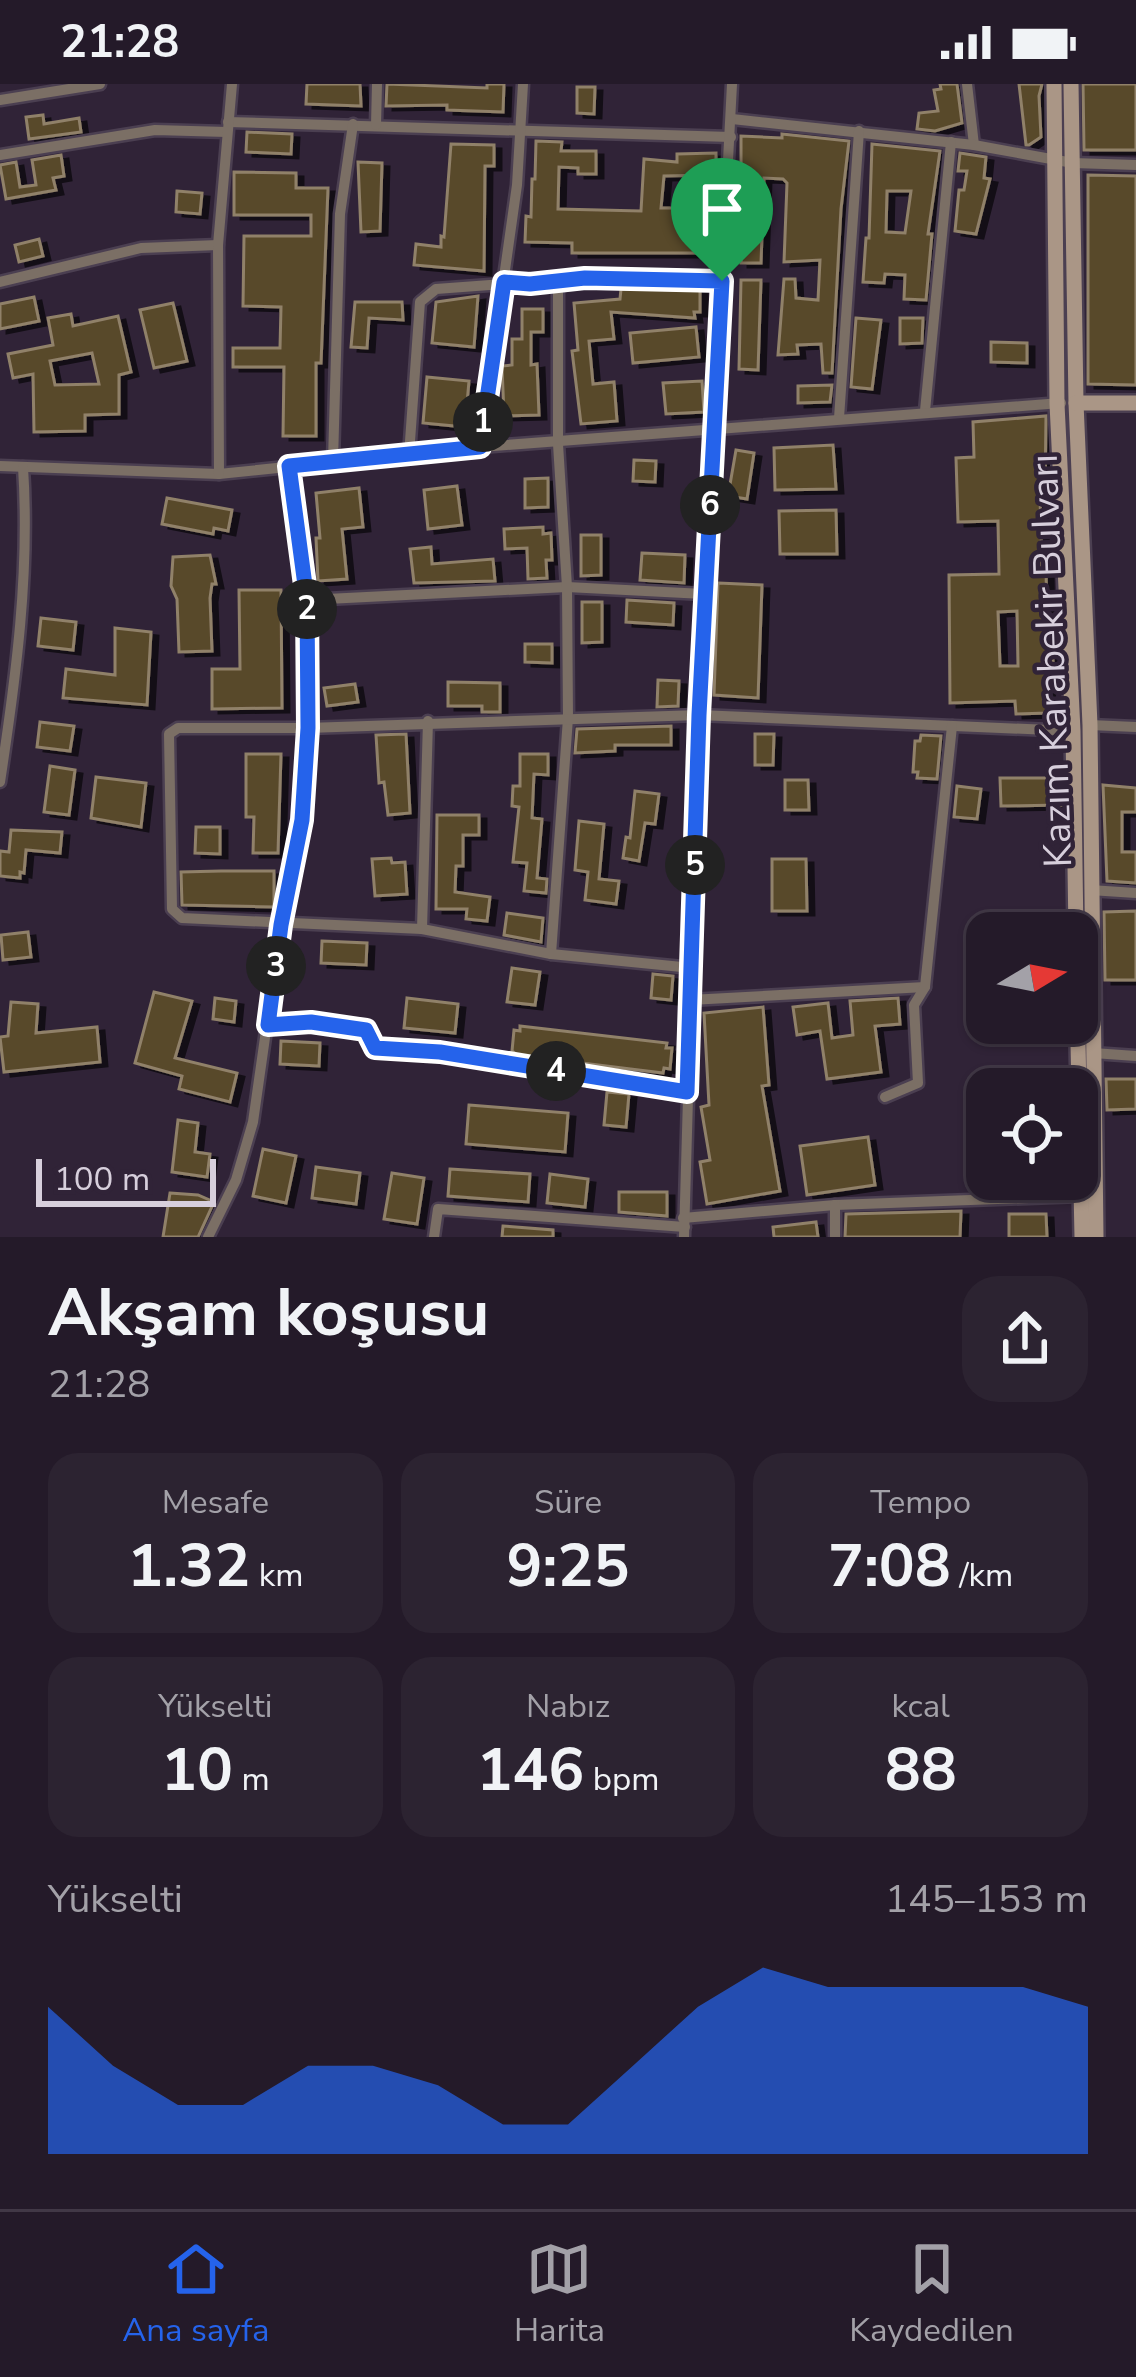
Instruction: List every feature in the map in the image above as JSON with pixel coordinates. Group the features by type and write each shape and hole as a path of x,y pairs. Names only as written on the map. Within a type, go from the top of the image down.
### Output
{"main road":[{"path":"1054,84 1064,161 1057,404 1073,731 1076,912"},
{"name":"Kazım Karabekir Bulvarı","path":"1071,84 1064,161 1090,724 1096,1237"},
{"path":"1076,403 1136,403"},
{"path":"1081,1200 1082,1237"}],"street":[{"path":"0,100 100,84"},
{"path":"219,474 218,245 232,84"},
{"path":"376,84 376,124"},
{"path":"480,447 504,282 523,84"},
{"path":"684,1228 704,594 732,84"},
{"path":"968,84 974,145"},
{"path":"732,119 951,142 1064,161 1136,165"},
{"path":"333,461 340,214 353,124"},
{"path":"0,155 155,130 227,127 376,124 731,137"},
{"path":"838,418 859,131"},
{"path":"925,411 951,142"},
{"path":"0,281 141,248 218,245"},
{"path":"409,454 420,302 436,289 558,280 722,281"},
{"path":"551,954 568,718 567,587 558,444 558,280"},
{"path":"0,466 219,474 480,447 1076,403"},
{"path":"208,1237 236,1180 253,1122 281,925 302,820 308,728 307,600 289,466"},
{"path":"0,782 22,623 26,532 22,467"},
{"path":"307,600 567,587 704,594"},
{"path":"692,968 551,954 422,929 182,918 172,909 169,734 178,728 699,715 1073,731"},
{"path":"422,929 428,721"},
{"path":"1090,724 1136,727"},
{"path":"885,1097 918,1083 914,1005 925,987 952,726"},
{"path":"1090,890 1136,893"},
{"path":"691,1000 925,987"},
{"path":"268,1025 311,1022 366,1030 375,1048 440,1052 687,1092"},
{"path":"1094,1053 1136,1056"},
{"path":"434,1237 437,1209 684,1228 836,1205 972,1200"},
{"path":"835,1237 836,1205"}],"building":[{"path":"307,84 360,84 361,106 306,104"},
{"path":"387,84 487,88 487,84 504,84 503,112 447,110 447,105 386,106"},
{"path":"940,84 957,84 962,123 935,131 917,129 919,113 938,111 934,90 941,89"},
{"path":"1019,84 1042,84 1041,137 1029,145 1026,145"},
{"path":"1083,84 1136,84 1136,150 1084,150"},
{"path":"577,87 595,87 594,114 577,113"},
{"path":"43,115 44,124 79,118 81,132 29,139 26,117"},
{"path":"247,132 292,134 291,154 246,152"},
{"path":"782,134 849,141 832,373 823,373 821,344 797,345 798,354 778,355 784,279 795,279 796,298 818,300 820,260 784,262 787,183 783,179 764,178 761,263 741,263 741,136 782,138"},
{"path":"536,141 562,142 561,151 596,151 596,174 559,167 558,209 641,211 644,159 677,162 677,154 716,153 716,175 664,176 661,208 705,208 700,253 572,253 572,243 525,242"},
{"path":"451,144 494,145 494,166 485,166 484,271 414,265 416,244 441,247"},
{"path":"872,144 940,151 928,234 932,234 926,300 904,299 905,275 885,274 884,283 863,282","holes":["887,191 911,191 905,233 886,232"]},
{"path":"960,153 986,157 984,178 990,179 976,234 955,231 959,190 964,190 967,171 958,171"},
{"path":"61,155 64,176 53,178 56,190 6,199 0,165 16,162 20,187 36,185 32,160"},
{"path":"358,162 382,163 380,231 361,232"},
{"path":"234,172 296,173 296,188 328,188 316,436 283,436 284,367 233,367 233,348 280,348 281,307 243,306 244,236 311,236 311,215 234,215"},
{"path":"1088,175 1136,176 1136,385 1088,384"},
{"path":"177,191 202,193 200,214 176,212"},
{"path":"39,239 43,256 19,262 15,245"},
{"path":"741,280 761,280 758,370 739,369"},
{"path":"621,289 700,290 700,312 694,312 695,318 611,312 614,339 589,341 593,384 614,382 617,421 581,424 572,351 578,350 574,303 620,299"},
{"path":"478,296 474,347 432,343 436,302"},
{"path":"34,297 39,321 0,329 0,304"},
{"path":"355,302 402,302 403,320 369,318 367,348 351,347"},
{"path":"173,303 187,361 154,368 140,310"},
{"path":"522,309 543,309 543,332 531,332 539,415 504,416 502,366 512,365 512,339 522,339"},
{"path":"71,314 73,326 118,316 131,372 119,375 119,414 85,415 85,431 34,432 33,374 13,378 8,354 53,345 48,318","holes":["92,353 99,384 55,385 50,361"]},
{"path":"856,318 881,320 872,389 851,387"},
{"path":"900,318 923,318 922,343 900,344"},
{"path":"696,327 699,357 633,363 630,333"},
{"path":"991,342 1027,343 1027,363 991,362"},
{"path":"427,377 469,381 465,427 423,423"},
{"path":"702,381 704,412 666,414 663,383"},
{"path":"832,385 830,402 798,403 798,386"},
{"path":"1046,416 1045,496 1040,496 1047,622 1052,622 1048,713 1016,714 1015,701 950,703 949,575 999,574 998,521 958,522 956,458 974,457 973,422","holes":["1017,611 1018,666 1000,666 998,612"]},
{"path":"833,445 836,489 775,490 774,448"},
{"path":"736,450 754,453 747,499 728,496"},
{"path":"634,460 656,461 655,482 633,481"},
{"path":"548,478 548,507 525,508 525,479"},
{"path":"457,486 462,525 428,529 424,490"},
{"path":"359,488 363,527 342,529 347,579 318,581 316,493"},
{"path":"167,498 232,510 228,531 214,528 213,534 162,524"},
{"path":"836,510 837,554 780,554 779,511"},
{"path":"543,527 543,534 551,533 547,578 528,579 527,548 505,549 504,529"},
{"path":"581,535 601,535 601,575 581,576"},
{"path":"431,547 432,564 493,559 495,581 414,583 410,549"},
{"path":"642,553 685,555 684,583 640,580"},
{"path":"210,555 216,584 212,584 210,598 212,651 179,652 177,599 171,586 173,557"},
{"path":"718,583 762,585 758,698 714,695"},
{"path":"239,590 281,590 282,708 212,709 212,669 240,669"},
{"path":"627,600 674,603 673,625 626,622"},
{"path":"582,602 602,602 602,642 582,643"},
{"path":"41,618 76,622 73,650 38,646"},
{"path":"115,628 151,632 147,705 63,698 66,669 115,675"},
{"path":"525,644 552,644 552,663 525,662"},
{"path":"658,680 679,681 678,706 657,707"},
{"path":"448,682 500,683 500,712 482,712 482,706 448,706"},
{"path":"355,684 358,702 327,706 324,688"},
{"path":"40,722 74,726 70,751 37,747"},
{"path":"671,726 671,745 615,745 615,751 575,753 577,729"},
{"path":"406,734 410,813 388,815 384,782 379,783 376,735"},
{"path":"755,734 774,734 773,765 755,765"},
{"path":"921,735 941,736 937,779 917,778 918,772 913,772 915,741"},
{"path":"246,754 281,754 278,853 253,853 254,817 246,817"},
{"path":"520,754 548,754 548,775 534,774 532,818 542,819 537,878 547,879 546,893 524,891 527,863 513,862 519,807 512,806 513,786 520,786"},
{"path":"50,766 75,770 69,815 44,812"},
{"path":"96,777 146,783 141,827 91,818"},
{"path":"1000,778 1062,778 1062,805 1001,806"},
{"path":"785,780 808,780 809,810 785,810"},
{"path":"1103,785 1136,788 1136,812 1122,812 1122,852 1136,852 1136,883 1107,881"},
{"path":"957,786 981,789 977,819 954,817"},
{"path":"635,791 659,794 655,824 645,823 639,861 623,858"},
{"path":"437,815 479,815 479,835 463,835 463,866 456,866 455,892 490,897 487,921 466,919 467,909 436,909"},
{"path":"579,821 604,824 599,879 619,881 616,904 585,900 588,872 575,870"},
{"path":"196,827 220,827 220,854 195,853"},
{"path":"11,830 62,832 60,853 26,850 20,878 0,876 0,851 9,852"},
{"path":"391,858 392,863 405,862 407,894 375,896 372,859"},
{"path":"772,859 806,859 807,911 772,911"},
{"path":"274,871 274,907 182,905 181,872"},
{"path":"1136,911 1136,980 1105,980 1104,912"},
{"path":"507,913 543,918 541,942 504,935"},
{"path":"28,932 31,957 3,960 1,935"},
{"path":"322,941 367,943 366,965 321,963"},
{"path":"512,968 540,972 535,1005 507,1002"},
{"path":"653,974 673,976 671,1000 651,998"},
{"path":"154,992 192,1001 175,1058 237,1073 230,1102 179,1089 182,1076 135,1063"},
{"path":"215,998 236,1001 234,1022 213,1019"},
{"path":"407,998 458,1004 455,1033 404,1028"},
{"path":"898,998 900,1024 875,1026 881,1072 827,1079 820,1031 797,1035 793,1007 828,1003 832,1038 853,1035 850,1001"},
{"path":"11,1002 38,1004 36,1033 97,1027 100,1062 4,1072 0,1037 8,1036"},
{"path":"763,1007 769,1085 762,1086 780,1191 707,1204 700,1162 710,1160 701,1107 709,1105 704,1013"},
{"path":"520,1026 667,1043 666,1048 672,1048 670,1069 664,1068 663,1073 517,1055 512,1051 514,1030 520,1031"},
{"path":"281,1041 320,1043 319,1066 280,1064"},
{"path":"1106,1079 1136,1079 1136,1109 1107,1110"},
{"path":"607,1092 629,1094 626,1127 604,1125"},
{"path":"469,1105 568,1113 565,1152 466,1144"},
{"path":"178,1120 198,1123 195,1152 210,1154 207,1177 172,1172"},
{"path":"868,1137 875,1185 807,1195 800,1146"},
{"path":"263,1149 296,1156 286,1203 253,1196"},
{"path":"316,1167 360,1173 356,1204 312,1198"},
{"path":"450,1169 530,1174 528,1202 448,1196"},
{"path":"392,1173 424,1178 417,1224 384,1219"},
{"path":"550,1174 588,1179 585,1207 547,1203"},
{"path":"619,1192 667,1192 667,1216 619,1212"},
{"path":"170,1193 198,1195 214,1202 198,1237 163,1237"},
{"path":"961,1211 960,1237 845,1237 846,1214"},
{"path":"1009,1214 1046,1214 1047,1237 1009,1237"},
{"path":"816,1222 818,1237 774,1237 773,1227"},
{"path":"503,1226 553,1230 553,1237 502,1237"}],"route":[{"path":"585,278 722,281 704,594 687,1092 440,1052 375,1048 366,1030 311,1022 268,1025 302,820 308,728 307,600 289,466 480,447 504,282 585,278"}]}
